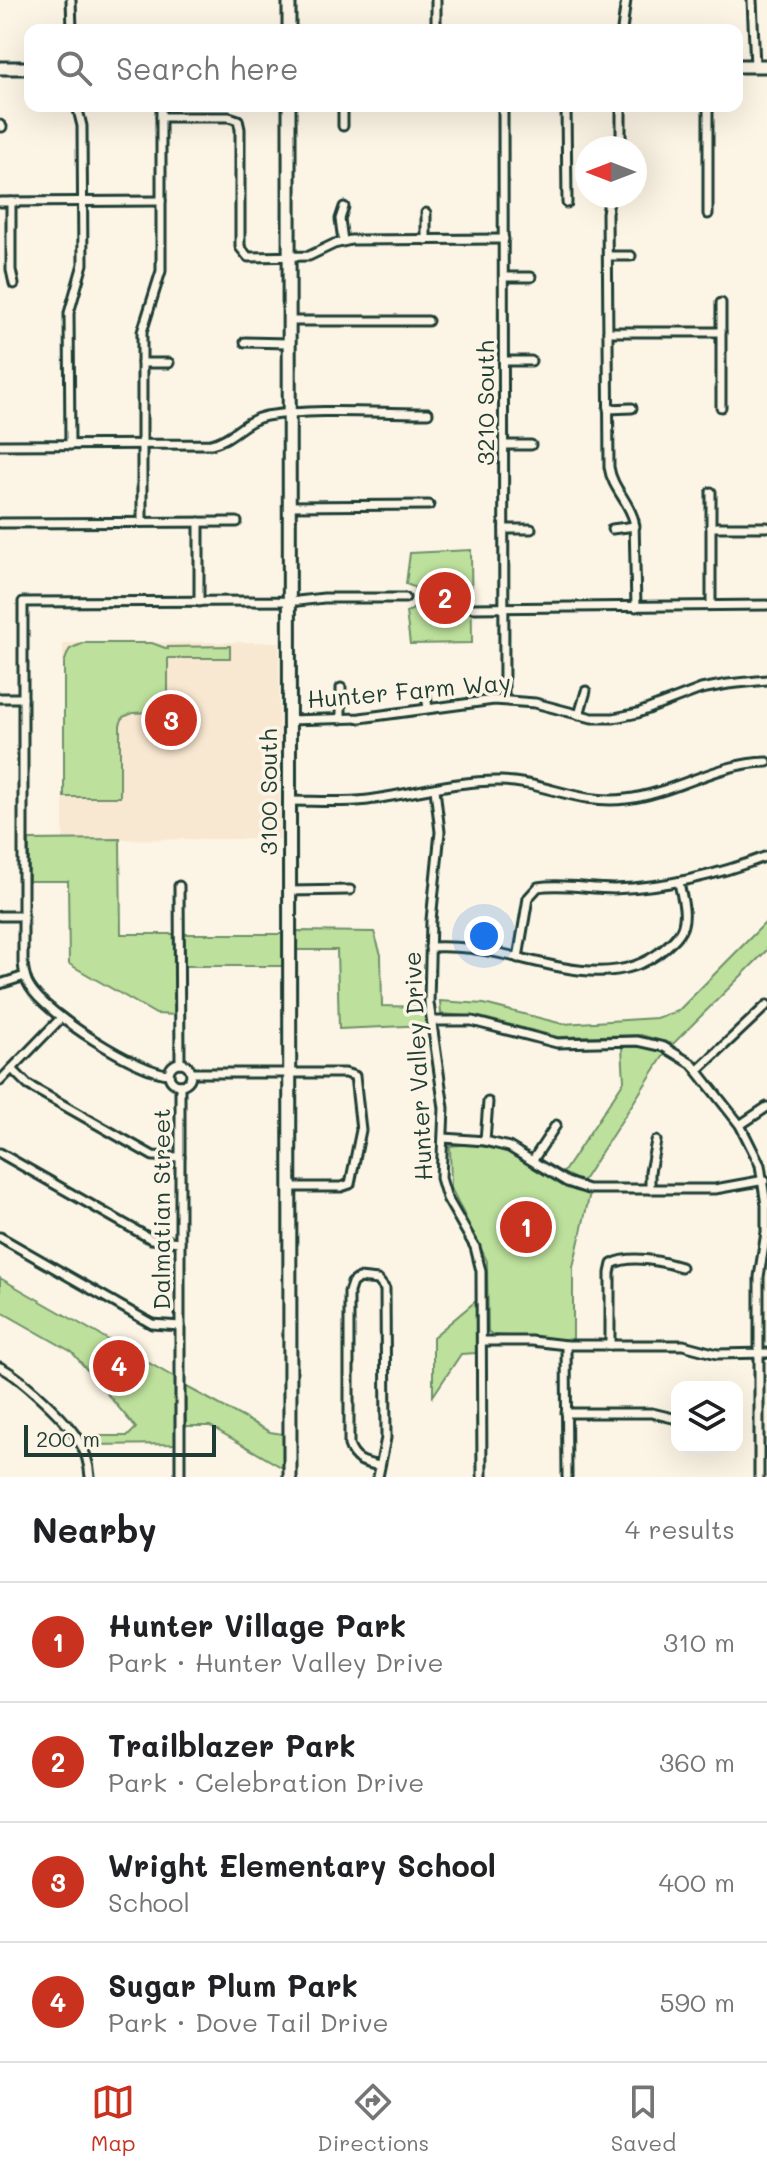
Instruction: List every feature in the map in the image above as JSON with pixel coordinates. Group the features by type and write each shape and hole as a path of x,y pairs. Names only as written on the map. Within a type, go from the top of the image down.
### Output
{"main road":[{"path":"289,0 289,24"},
{"path":"0,68 24,68"},
{"name":"3100 South","path":"289,112 290,1477"}],"street":[{"path":"71,0 72,24"},
{"path":"436,0 436,24"},
{"path":"623,24 626,0"},
{"path":"752,0 761,66"},
{"path":"70,445 69,313 83,272 82,123 79,112"},
{"path":"142,522 143,323 161,275 161,112"},
{"path":"343,112 343,126"},
{"name":"3210 South","path":"503,112 504,700"},
{"path":"566,112 567,203"},
{"path":"621,112 621,136"},
{"path":"708,112 708,214"},
{"path":"161,117 229,117 238,120 240,247 245,255 309,256 343,241 504,239"},
{"path":"0,202 161,201"},
{"path":"11,202 11,270 14,284"},
{"path":"343,241 340,222 344,207"},
{"path":"610,208 609,467 613,482 632,513 635,526 636,607"},
{"path":"426,213 426,240"},
{"path":"608,256 631,256"},
{"path":"504,277 531,277"},
{"path":"721,303 721,407"},
{"path":"288,321 428,321"},
{"path":"608,332 721,332"},
{"path":"245,342 288,343"},
{"path":"504,361 531,361"},
{"path":"142,363 169,363"},
{"path":"608,409 632,408"},
{"path":"0,445 215,444 256,419 288,414 428,413"},
{"path":"504,445 531,445"},
{"path":"711,492 711,605"},
{"path":"288,506 429,505"},
{"path":"199,522 199,602"},
{"path":"0,523 237,522"},
{"path":"612,529 635,526"},
{"path":"711,527 767,527"},
{"path":"504,529 531,529"},
{"path":"169,1074 151,1071 60,1019 33,992 25,976 23,602 405,598"},
{"path":"473,608 767,605"},
{"name":"Hunter Farm Way","path":"289,720 341,719 504,700 546,705 579,715 620,718 670,695 767,680"},
{"path":"341,688 341,719"},
{"path":"425,690 428,708"},
{"path":"579,715 586,691"},
{"path":"0,698 23,698"},
{"path":"289,801 366,800 504,781 576,798 615,800 655,793 719,769 767,762"},
{"name":"Hunter Valley Drive","path":"435,789 440,841 430,947 429,1003 443,1099 442,1185 480,1263 482,1477"},
{"path":"518,958 528,895 538,887 614,889 679,882 767,856"},
{"path":"430,947 474,949 584,971 623,969 647,960 664,949 682,930 684,912 679,882"},
{"path":"179,886 180,1063"},
{"path":"289,891 350,890"},
{"path":"0,916 23,916"},
{"path":"0,984 25,976"},
{"path":"698,1070 767,1005"},
{"path":"0,1081 60,1019"},
{"path":"432,1021 472,1021 557,1043 644,1042 671,1050 698,1070 740,1125 765,1180 766,1232 764,1262 759,1277 763,1354 763,1435 759,1477"},
{"path":"180,1063 189,1067 191,1073 189,1081 180,1085 173,1083 169,1074 173,1065 180,1063"},
{"path":"12,1069 28,1085 151,1155 180,1157"},
{"path":"191,1073 345,1073 355,1076 361,1130 350,1184 341,1187 289,1187"},
{"name":"Dalmatian Street","path":"180,1085 180,1477"},
{"path":"485,1141 488,1102"},
{"path":"740,1125 767,1107"},
{"path":"533,1160 556,1125"},
{"path":"444,1138 485,1141 514,1149 562,1179 582,1187 715,1189 765,1180"},
{"path":"650,1189 656,1141"},
{"path":"0,1153 153,1240 180,1242"},
{"path":"0,1237 152,1324 180,1326"},
{"path":"610,1345 612,1264 621,1260 651,1260 681,1267"},
{"path":"378,1477 385,1448 386,1423 385,1291 380,1281 373,1278 355,1280 349,1292 349,1445 359,1460 380,1466"},
{"path":"482,1341 683,1345 717,1354 763,1354"},
{"path":"566,1345 567,1477"},
{"path":"0,1367 21,1380 75,1435 84,1450 90,1477"},
{"path":"566,1413 652,1413 671,1418"}],"shaded area":[{"path":"279,642 280,839 63,840 63,643"}],"green space":[{"path":"471,550 472,643 410,644 406,612 419,601 414,587 406,584 410,553"},
{"path":"84,643 152,643 168,649 230,646 230,658 168,658 168,711 133,713 123,717 120,725 120,797 64,797 64,663 70,649"},
{"path":"120,839 121,934 176,934 176,1015 156,1014 69,964 68,881 29,881 29,840"},
{"path":"767,921 767,950 673,1044 641,1035 558,1037 480,1017 441,1014 440,1001 484,1004 563,1024 656,1018 678,1011"},
{"path":"296,931 374,932 381,955 382,1006 426,1007 428,1025 339,1029 337,950 297,950"},
{"path":"184,934 282,934 282,966 185,966"},
{"path":"622,1047 645,1047 666,1052 582,1182 563,1173 624,1081"},
{"path":"470,1144 508,1150 561,1183 590,1193 573,1267 573,1340 492,1335 488,1331 487,1261 451,1188 450,1146"},
{"path":"0,1278 177,1379 177,1444 88,1445 86,1436 128,1436 136,1428 72,1352 0,1311"},
{"path":"476,1301 476,1353 461,1354 433,1396 433,1337"},
{"path":"185,1386 270,1432 283,1434 283,1468 210,1426 186,1426"}],"place":[{"name":"Trailblazer Park","path":"445,598"},
{"name":"Wright Elementary School","path":"171,720"},
{"name":"Hunter Village Park","path":"526,1227"},
{"name":"Sugar Plum Park","path":"119,1366"}]}
